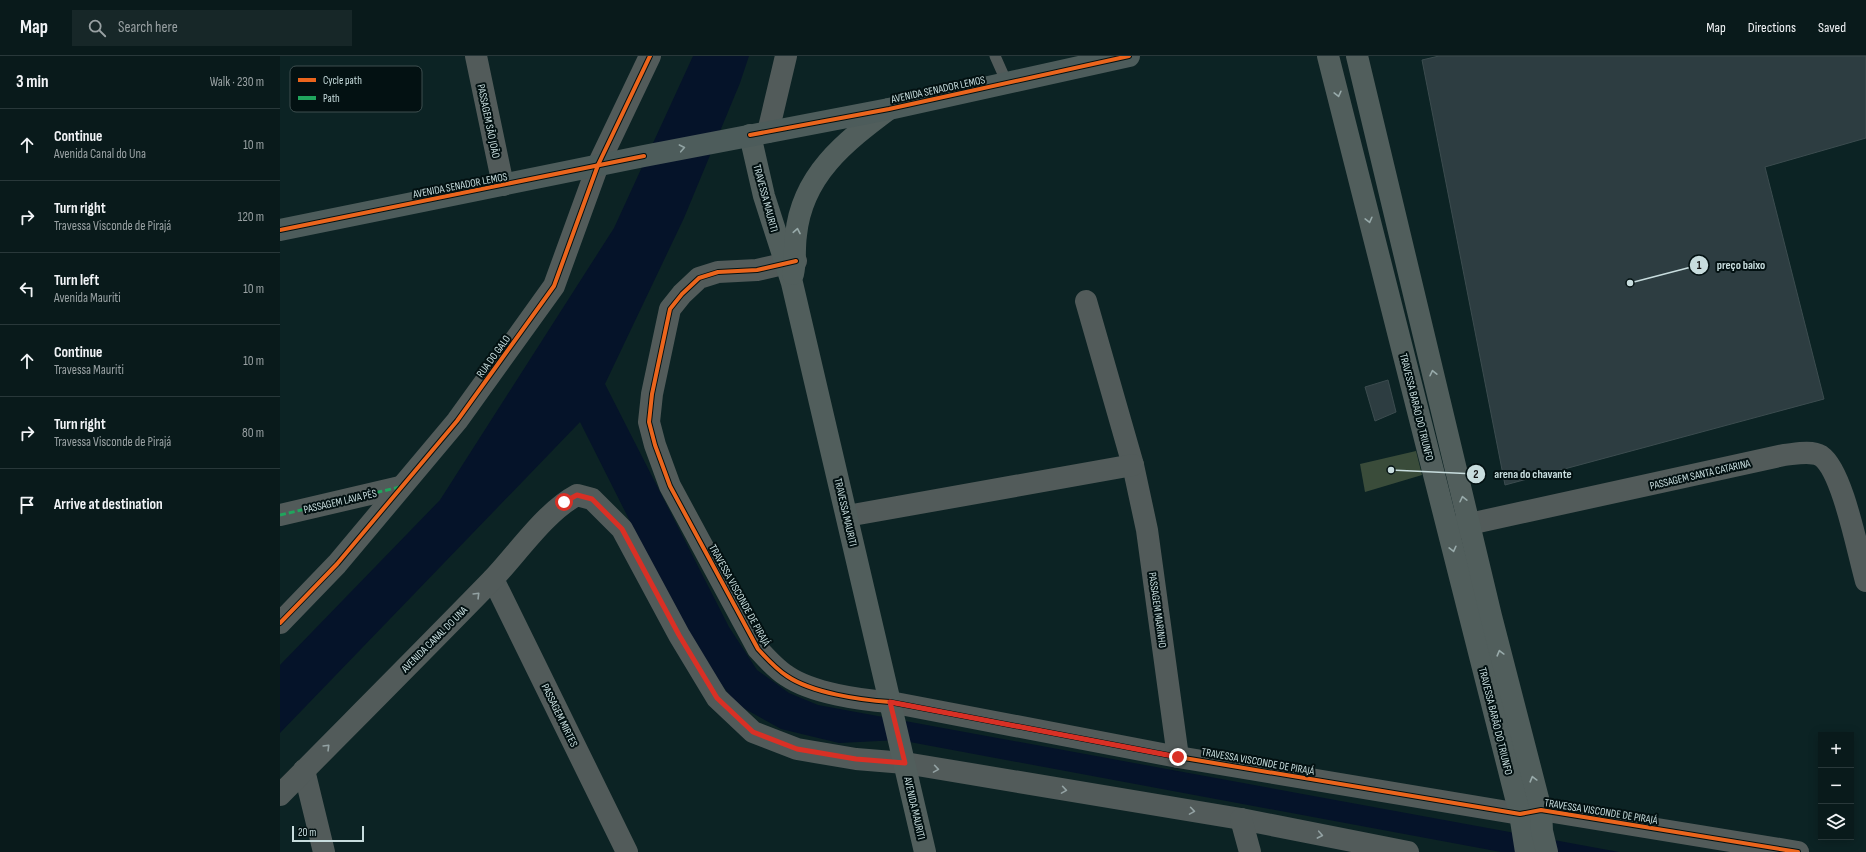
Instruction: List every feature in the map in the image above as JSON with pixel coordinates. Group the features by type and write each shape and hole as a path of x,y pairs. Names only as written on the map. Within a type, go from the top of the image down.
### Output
{"main road":[{"name":"AVENIDA SENADOR LEMOS","path":"280,230 598,165 889,109 1128,56"}],"street":[{"name":"PASSAGEM SÃO JOÃO","path":"476,56 503,185"},
{"name":"RUA DO GALO","path":"280,623 337,564 400,487 457,421 554,286 598,165 649,56"},
{"path":"750,135 786,56"},
{"name":"TRAVESSA BARÃO DO TRIUNFO","path":"1328,56 1448,528 1481,618 1531,821 1547,852"},
{"name":"TRAVESSA BARÃO DO TRIUNFO","path":"1357,56 1469,525 1481,618"},
{"name":"TRAVESSA MAURITI","path":"791,269 796,234 803,204 814,180 830,158 853,135 889,109"},
{"name":"TRAVESSA MAURITI","path":"750,135 764,196 791,269 899,740"},
{"name":"TRAVESSA VISCONDE DE PIRAJÁ","path":"791,269 718,272 699,278 682,294 670,309 652,394 649,422 655,445 670,486 688,520 758,649 772,665 787,677 809,688 891,705 1531,821 1798,852"},
{"path":"1383,274 1408,270"},
{"name":"PASSAGEM MARINHO","path":"1086,301 1133,465 1147,530 1178,757"},
{"name":"PASSAGEM SANTA CATARINA","path":"1448,528 1469,525 1784,455 1814,454 1821,456 1838,480 1866,581"},
{"path":"847,516 1133,465"},
{"name":"PASSAGEM LAVA PÉS","path":"280,516 400,487"},
{"name":"AVENIDA CANAL DO UNA","path":"280,794 493,579 564,502 577,495 592,499 622,529 679,635 717,698 753,732 797,749 856,759 905,763"},
{"name":"PASSAGEM MIRTES","path":"493,579 627,852"},
{"name":"AVENIDA MAURITI","path":"899,740 926,852"},
{"path":"905,763 1241,819 1408,852"},
{"path":"304,770 324,852"},
{"path":"1241,819 1250,852"},
{"name":"TRAVESSA BARÃO DO TRIUNFO","path":"1526,852 1531,821"}],"lane":[{"path":"995,56 1007,83"}],"green space":[{"path":"1416,451 1422,475 1365,492 1360,464"}],"water":[{"path":"693,56 749,56 740,83 684,218 605,384 729,627 757,670 789,693 818,705 1619,852 1501,852 899,740 839,743 781,729 736,704 714,674 691,637 649,559 580,422 280,733 280,665 440,500 614,228"}],"building":[{"path":"1439,56 1866,56 1866,138 1765,167 1824,399 1505,485 1422,60"},
{"path":"1388,380 1396,412 1375,421 1365,387"}],"marked path":[{"path":"280,515 400,487"}],"cycle path":[{"path":"280,623 337,564 457,421 554,286 598,165 650,56"},
{"path":"750,135 889,109 1129,56"},
{"path":"280,230 644,156"},
{"path":"796,261 757,270 718,272 699,278 682,294 670,309 652,394 649,422 655,445 670,486 758,649 775,667 797,682 837,695 890,702 1178,757 1520,814 1541,810 1798,852"}],"place":[{"name":"preço baixo","path":"1630,283"},
{"name":"arena do chavante","path":"1391,470"}],"route":[{"path":"564,502 577,495 592,499 622,529 679,635 717,698 753,732 797,749 856,759 905,763 890,702 1178,757"}]}
